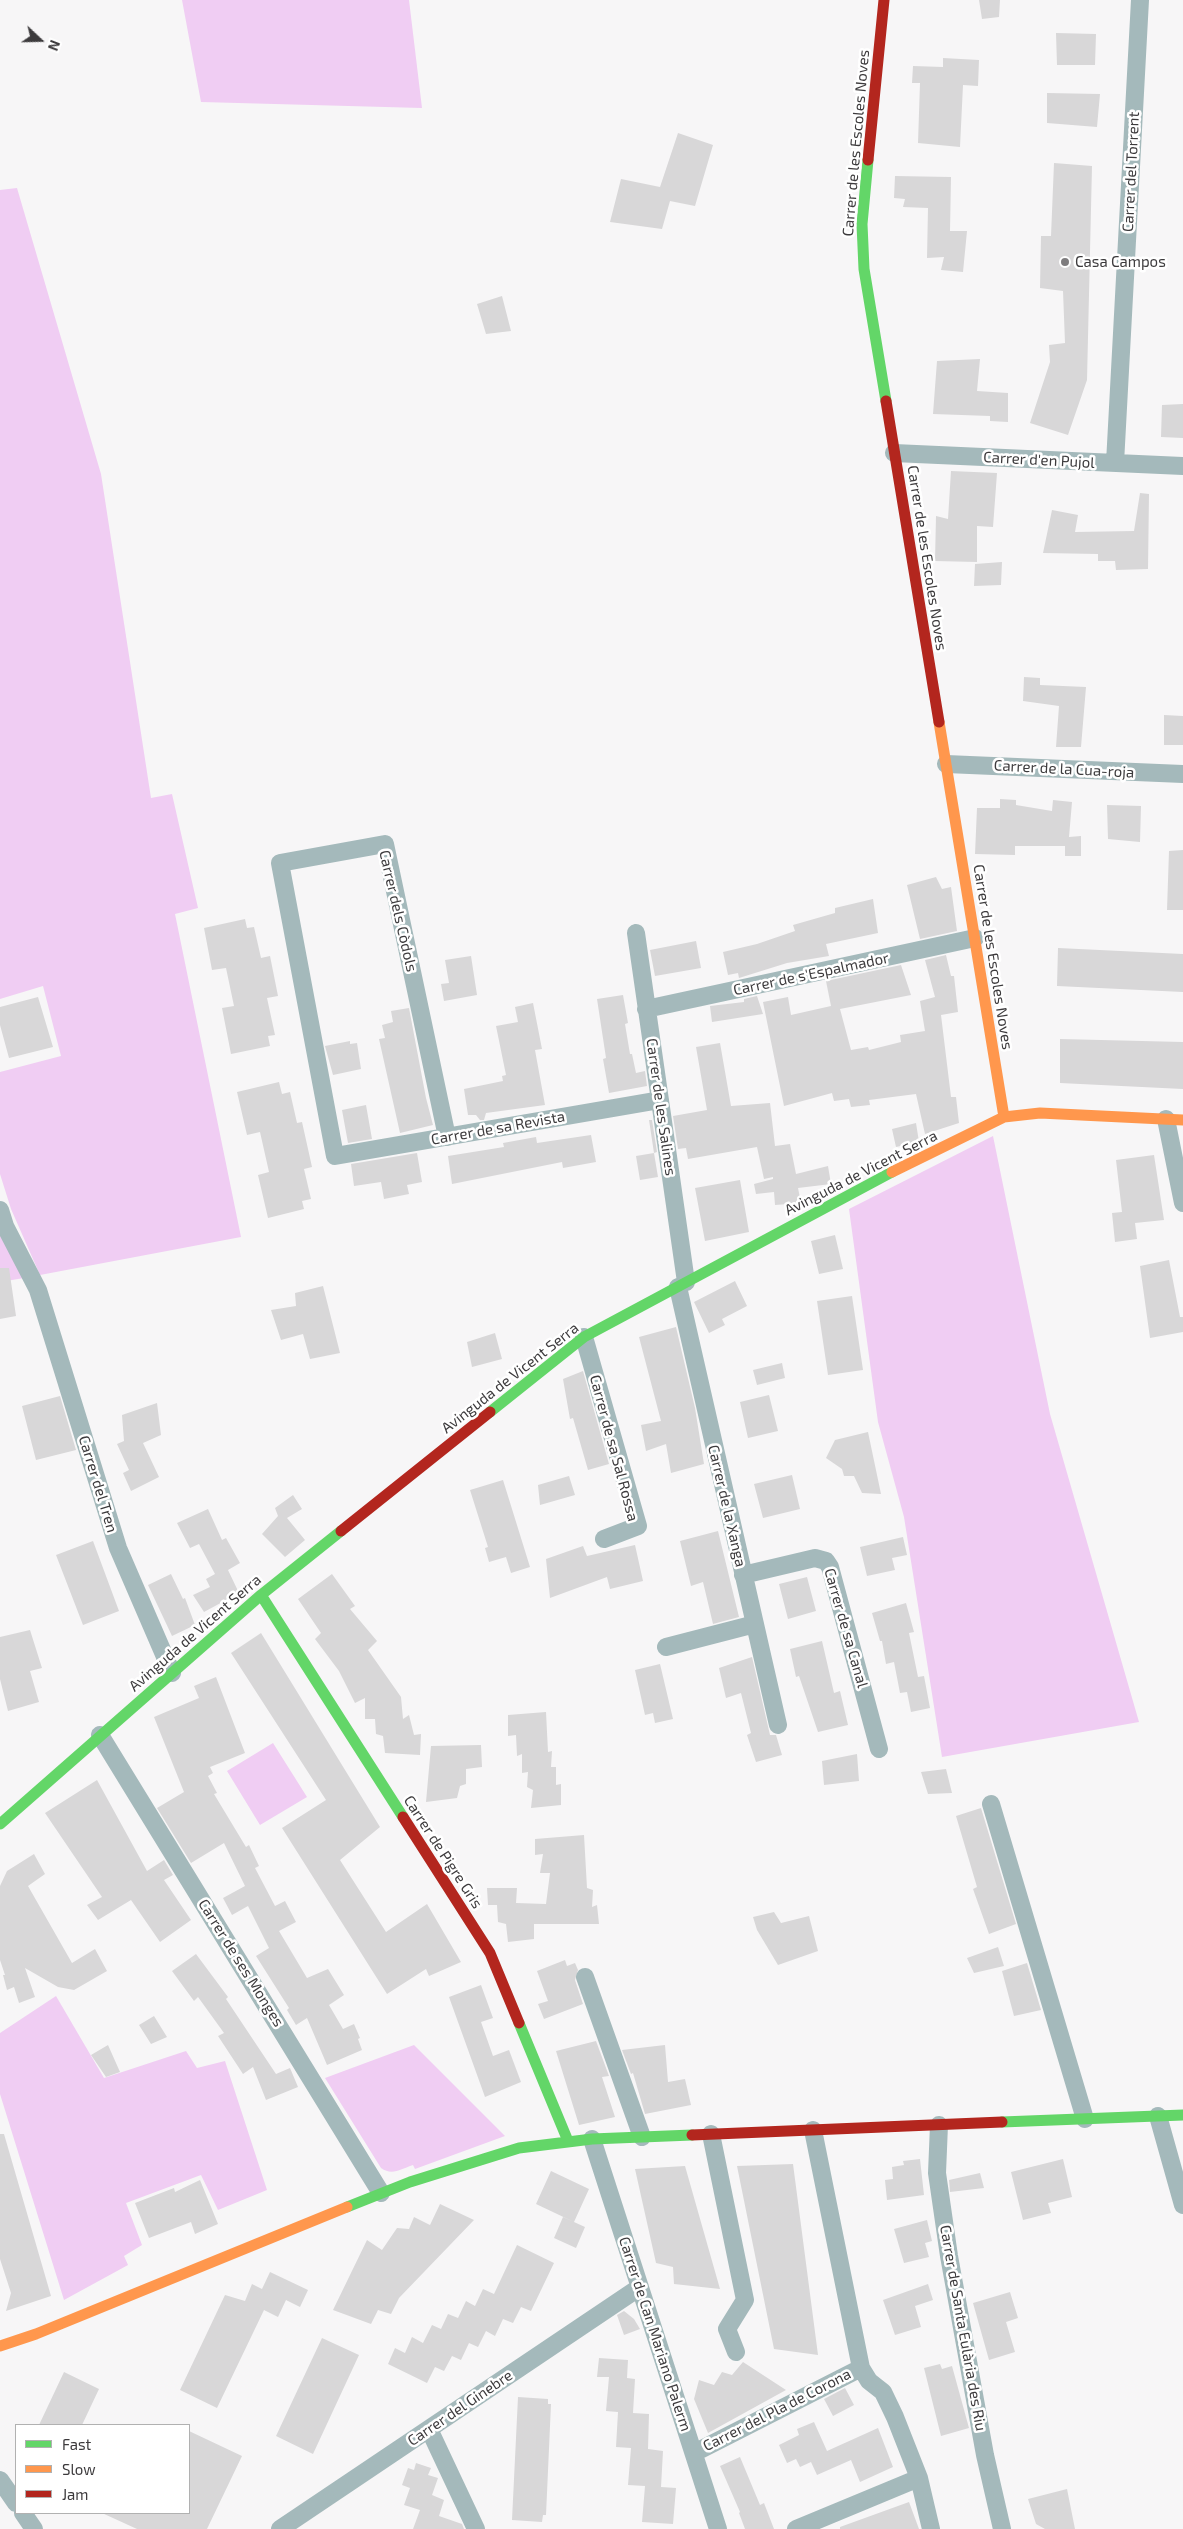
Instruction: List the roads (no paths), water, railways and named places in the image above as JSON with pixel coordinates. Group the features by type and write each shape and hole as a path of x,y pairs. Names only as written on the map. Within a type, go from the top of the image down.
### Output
{"street":[{"name":"Carrer de les Escoles Noves","path":"884,0 862,224 864,270 1004,1118"},
{"name":"Carrer del Torrent","path":"1115,463 1140,0"},
{"name":"Carrer d'en Pujol","path":"894,454 1183,466"},
{"name":"Carrer de la Cua-roja","path":"946,764 1183,774"},
{"name":"Carrer dels Còdols","path":"336,1156 280,862 385,844 447,1137"},
{"name":"Carrer de les Salines","path":"636,932 660,1100 682,1284"},
{"name":"Carrer de s'Espalmador","path":"646,1009 975,938"},
{"name":"Carrer de sa Revista","path":"336,1156 660,1100"},
{"name":"Avinguda de Vicent Serra","path":"0,1824 262,1595 584,1337 885,1175 1004,1118 1040,1112 1174,1119"},
{"path":"1174,1119 1183,1203"},
{"name":"Carrer del Tren","path":"0,1210 5,1226 38,1290 118,1548 172,1673"},
{"name":"Carrer de la Xanga","path":"682,1284 743,1575 778,1724"},
{"name":"Carrer de sa Sal Rossa","path":"584,1337 638,1526 604,1539"},
{"name":"Carrer de sa Canal","path":"743,1575 816,1558 826,1560 830,1567 879,1749"},
{"name":"Carrer de Pigre Gris","path":"262,1595 490,1953 568,2141"},
{"path":"666,1647 756,1624"},
{"name":"Carrer de ses Monges","path":"100,1735 381,2193"},
{"path":"991,1804 1085,2119"},
{"path":"585,1977 642,2137"},
{"path":"0,2346 36,2334 381,2193 519,2148 592,2139 1183,2115"},
{"path":"1158,2116 1183,2205"},
{"name":"Carrer de Santa Eulària des Riu","path":"938,2125 937,2173 949,2256 985,2455 1002,2529"},
{"path":"813,2130 861,2368 869,2381 883,2392 895,2417 919,2478 931,2529"},
{"path":"711,2134 745,2300 726,2329 736,2352"},
{"name":"Carrer de Can Mariano Palerm","path":"592,2139 718,2529"},
{"name":"Carrer del Ginebre","path":"280,2529 640,2287"},
{"name":"Carrer del Pla de Corona","path":"694,2453 861,2368"},
{"path":"429,2429 476,2529"},
{"path":"796,2529 919,2478"},
{"path":"0,2480 15,2502"},
{"path":"24,2514 34,2529"}],"place":[{"name":"Casa Campos","path":"1065,262"}]}
